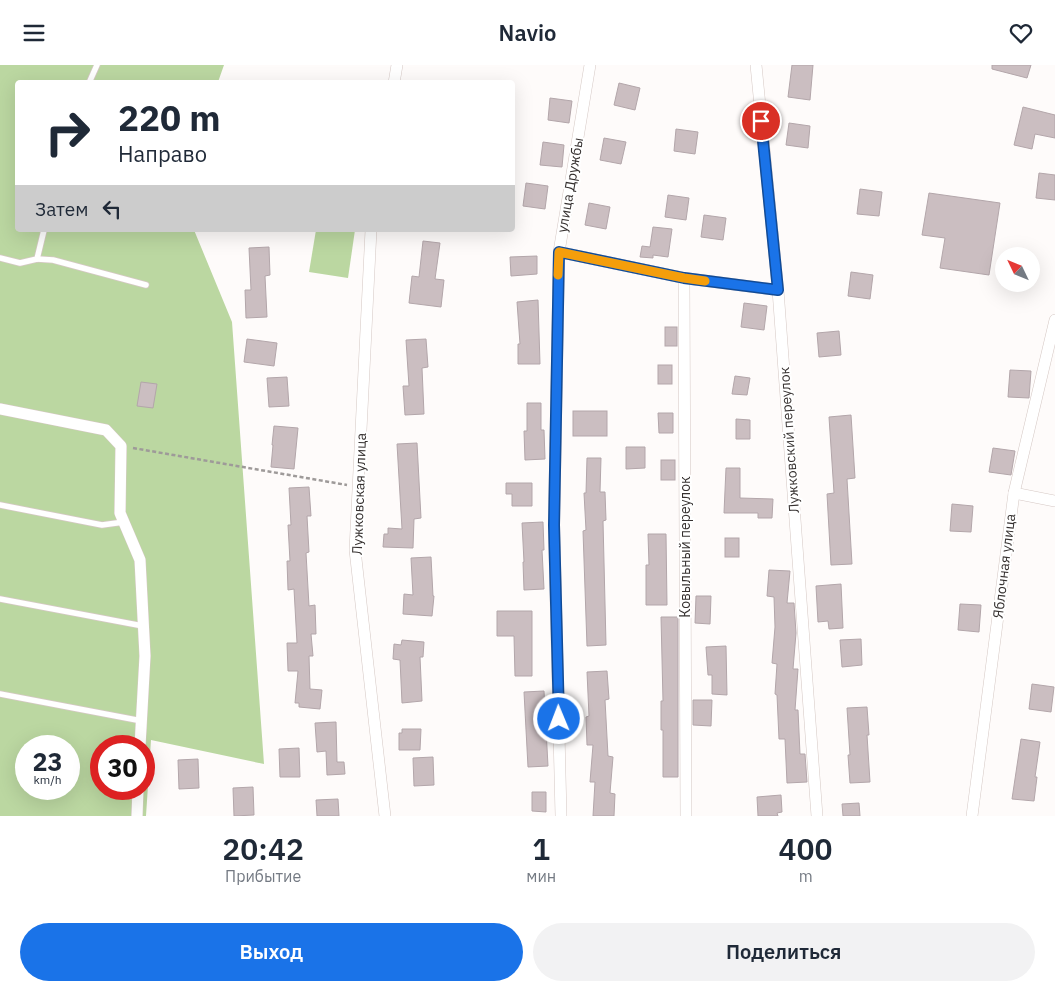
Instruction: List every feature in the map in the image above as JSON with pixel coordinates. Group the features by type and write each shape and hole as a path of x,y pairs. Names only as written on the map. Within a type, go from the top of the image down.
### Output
{"street":[{"path":"394,80 397,65"},
{"name":"улица Дружбы","path":"561,816 554,525 559,252 590,65"},
{"name":"Лужковский переулок","path":"756,65 778,290 817,816"},
{"name":"Лужковская улица","path":"371,232 355,550 385,816"},
{"path":"559,252 684,278 778,290"},
{"name":"Ковыльный переулок","path":"684,278 686,816"},
{"name":"Яблочная улица","path":"972,816 1014,493 1055,320"},
{"path":"0,409 106,430 121,446 120,513 140,560 145,655 141,735"},
{"path":"1014,493 1055,501"},
{"path":"137,816 138,800"}],"lane":[{"path":"90,80 97,65"},
{"path":"37,259 44,232"},
{"path":"0,257 20,263 37,259 52,260 146,285"},
{"path":"0,505 102,525 124,522"},
{"path":"0,599 143,626"},
{"path":"0,694 142,721"}],"path":[{"path":"121,446 358,487"}],"green space":[{"path":"0,65 224,65 219,80 15,80 15,232 195,232 232,322 264,764 155,741 155,735 90,735 90,800 147,800 146,816 0,816"},
{"path":"316,232 355,232 348,278 309,272"}],"building":[{"path":"792,65 813,65 810,100 788,97"},
{"path":"992,65 1031,65 1027,78 992,69"},
{"path":"619,83 640,88 635,110 614,105"},
{"path":"550,98 572,101 569,123 548,120"},
{"path":"1023,107 1055,115 1055,138 1035,134 1032,149 1014,145"},
{"path":"789,123 810,126 808,148 786,145"},
{"path":"676,129 698,132 695,154 674,151"},
{"path":"604,138 626,142 621,164 600,160"},
{"path":"543,142 564,145 562,167 540,165"},
{"path":"1039,173 1055,175 1055,200 1036,198"},
{"path":"526,183 548,186 545,209 523,206"},
{"path":"860,189 882,192 879,216 857,214"},
{"path":"929,193 1000,203 989,275 940,268 945,238 922,235"},
{"path":"668,195 689,198 686,220 665,217"},
{"path":"589,203 610,207 606,229 585,225"},
{"path":"704,215 726,218 723,240 701,237"},
{"path":"653,227 672,229 668,257 653,255 653,258 640,257 642,246 650,247"},
{"path":"423,241 440,243 435,279 444,280 441,307 409,303 412,276 419,277"},
{"path":"269,247 270,275 265,276 267,317 246,318 245,290 251,290 249,248"},
{"path":"537,256 537,274 511,276 510,257"},
{"path":"851,272 873,275 870,299 848,296"},
{"path":"538,300 540,364 518,364 518,344 520,344 517,302"},
{"path":"744,303 767,306 764,330 741,327"},
{"path":"665,327 677,327 677,346 665,346"},
{"path":"839,331 841,355 819,357 817,333"},
{"path":"247,339 277,343 274,366 244,362"},
{"path":"426,339 428,367 422,368 424,414 405,415 403,386 409,386 406,340"},
{"path":"658,365 672,365 672,384 658,384"},
{"path":"1010,370 1031,371 1029,398 1008,397"},
{"path":"735,376 750,378 747,395 732,394"},
{"path":"287,377 289,406 269,407 267,378"},
{"path":"141,382 157,384 153,408 137,406"},
{"path":"527,403 541,403 541,430 544,430 545,459 525,460 524,431 527,431"},
{"path":"573,411 607,411 607,436 573,436"},
{"path":"658,413 673,413 673,433 659,433"},
{"path":"851,415 855,478 847,479 852,564 831,565 827,494 834,493 829,417"},
{"path":"736,419 750,420 750,439 736,439"},
{"path":"274,426 298,428 294,469 271,467"},
{"path":"417,443 421,518 414,519 413,548 383,547 384,534 388,534 388,528 402,529 397,444"},
{"path":"626,447 645,447 645,468 626,469"},
{"path":"993,448 1015,451 1011,475 989,472"},
{"path":"587,458 601,458 600,492 605,492 606,520 603,521 606,645 587,646 583,531 586,530 584,493 586,493"},
{"path":"661,460 675,460 675,480 661,480"},
{"path":"726,468 740,468 740,498 773,499 772,518 758,518 758,513 724,513"},
{"path":"506,483 532,483 532,506 512,506 512,494 506,494"},
{"path":"309,487 311,516 307,516 309,552 306,553 309,606 315,605 316,634 311,634 313,656 309,656 310,689 322,690 320,709 299,707 299,703 295,703 298,671 288,671 287,643 297,643 294,589 288,590 287,561 290,561 288,525 291,525 289,488"},
{"path":"952,504 973,506 971,532 950,531"},
{"path":"543,522 544,589 524,590 522,523"},
{"path":"648,534 666,534 667,605 646,605 646,565 649,565"},
{"path":"725,538 739,538 739,557 725,557"},
{"path":"431,557 434,596 432,616 403,614 404,594 413,595 411,558"},
{"path":"769,570 790,571 787,603 794,603 796,633 793,669 798,669 795,710 798,710 800,754 805,754 807,782 787,783 785,739 779,739 777,695 775,694 777,664 772,663 775,627 774,597 767,596"},
{"path":"841,584 843,628 829,629 828,621 818,622 816,586"},
{"path":"696,596 711,596 710,624 695,623"},
{"path":"960,604 981,605 979,632 958,630"},
{"path":"497,611 532,611 532,676 515,676 514,636 497,636"},
{"path":"661,617 678,617 678,777 663,777"},
{"path":"861,639 862,665 842,667 840,640"},
{"path":"402,640 424,642 423,657 420,657 422,701 402,703 400,660 393,659 394,644 401,645"},
{"path":"726,646 727,695 712,694 712,675 708,675 706,647"},
{"path":"607,671 609,699 605,700 608,756 613,757 610,793 615,794 614,816 593,816 595,782 590,782 593,745 587,745 586,717 589,716 587,672"},
{"path":"1032,684 1054,687 1051,712 1029,709"},
{"path":"544,691 548,766 528,767 524,692"},
{"path":"693,700 712,700 711,726 693,725"},
{"path":"867,707 870,782 850,783 847,708"},
{"path":"336,722 337,762 344,762 345,774 327,775 326,751 317,752 315,723"},
{"path":"402,729 421,729 420,750 399,750 399,733 402,733"},
{"path":"1021,739 1040,742 1034,801 1012,799"},
{"path":"299,748 300,777 280,777 279,749"},
{"path":"433,757 434,785 414,786 413,758"},
{"path":"198,759 199,788 179,789 178,760"},
{"path":"253,787 254,815 234,816 233,788"},
{"path":"532,792 546,792 546,812 532,811"},
{"path":"781,795 782,812 777,813 778,816 758,816 757,797"},
{"path":"338,799 339,816 317,816 316,800"},
{"path":"859,803 860,816 843,816 842,804"}],"slow traffic":[{"path":"558,275 559,252 705,281"}],"route":[{"path":"559,719 554,525 559,252 684,278 778,290 761,121"}]}
